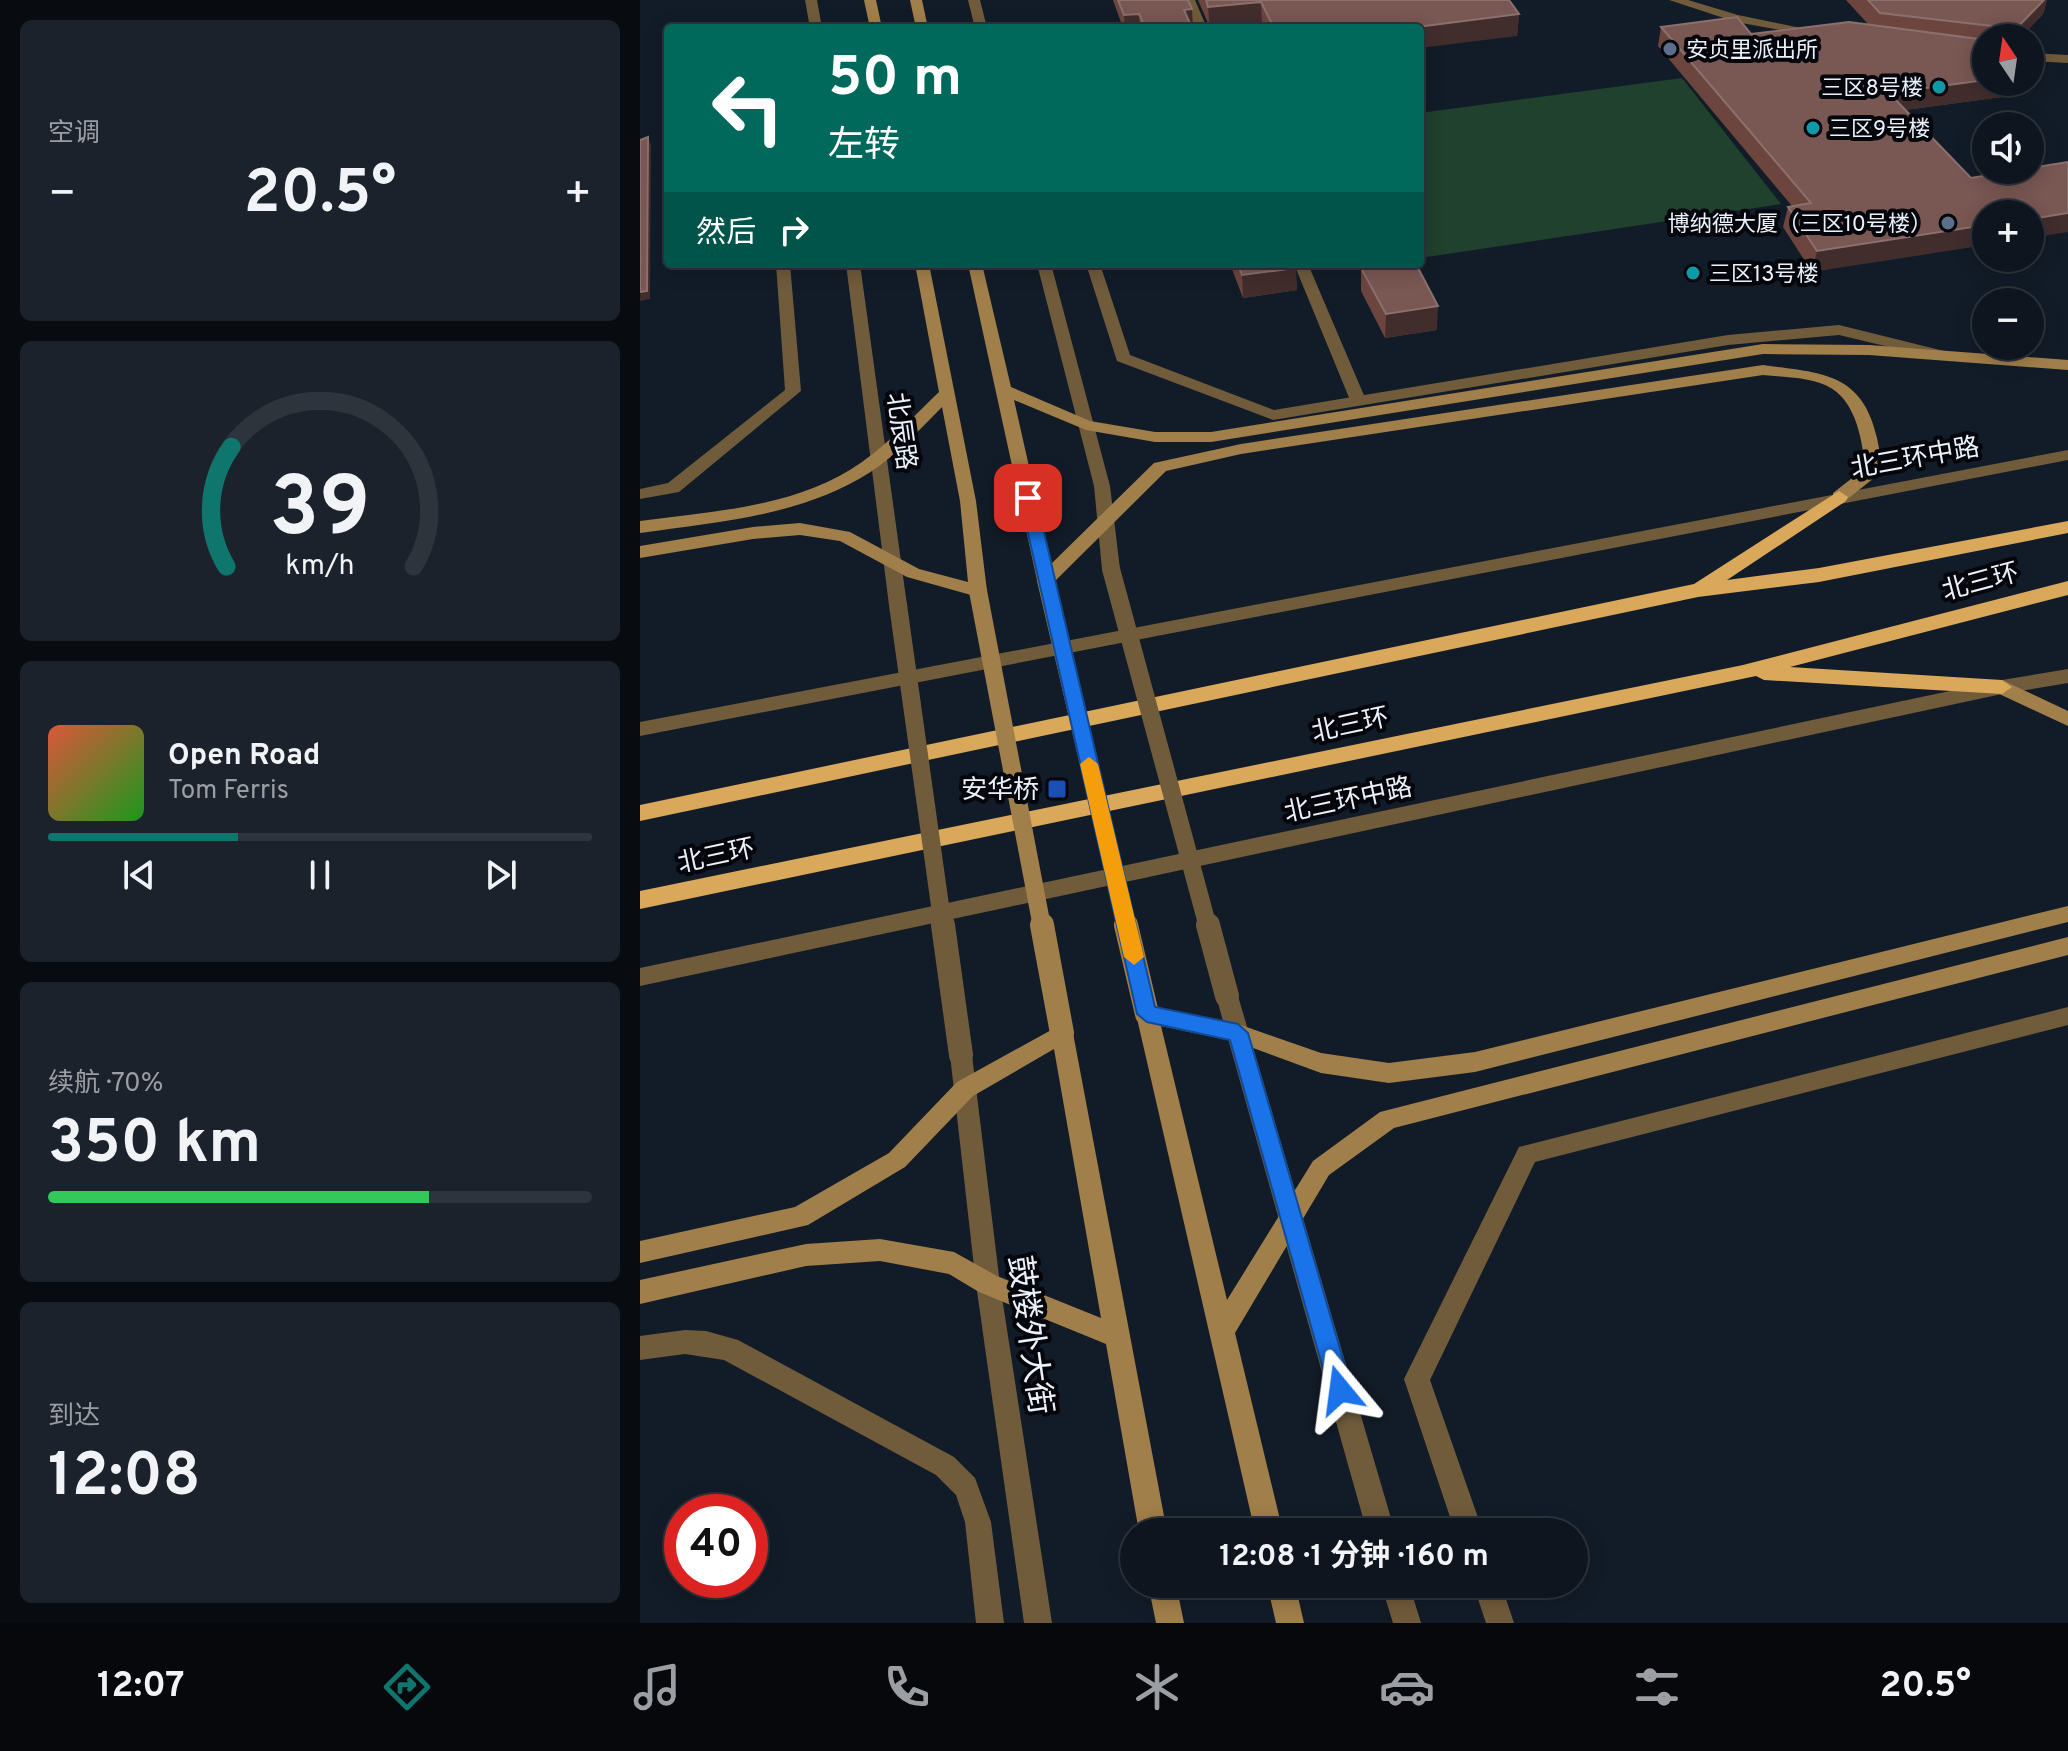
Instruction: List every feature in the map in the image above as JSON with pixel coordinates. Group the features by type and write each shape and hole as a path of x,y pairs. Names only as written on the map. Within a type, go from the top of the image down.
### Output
{"highway":[{"path":"1698,590 1839,497"},
{"name":"北三环","path":"640,813 1698,590 1819,575 2068,527"},
{"name":"北三环","path":"640,900 1743,672 2068,588"},
{"path":"1743,672 2002,687"}],"main road":[{"path":"870,0 875,24"},
{"path":"916,0 921,24"},
{"name":"北辰路","path":"923,268 968,501 978,591"},
{"path":"976,268 1266,1518"},
{"path":"1003,390 1086,425 1155,437 1211,437 1763,349 1939,354 2068,365"},
{"path":"1046,580 1160,467 1257,446 1763,370 1831,381 1860,409 1871,438 1873,470 1839,497"},
{"path":"640,527 750,510 824,490 879,456 947,393"},
{"path":"640,552 753,533 800,529 844,536 913,573 978,591 1150,1518"},
{"path":"2002,687 2068,719"},
{"path":"1147,1014 1238,1033 1321,1063 1389,1073 1475,1062 2068,914"},
{"path":"1222,1331 1321,1168 1388,1119 2068,946"},
{"path":"640,1252 800,1217 897,1160 965,1089 1062,1033"},
{"path":"640,1292 806,1255 880,1250 954,1263 988,1284 1117,1336"},
{"path":"1165,1598 1170,1623"},
{"path":"1284,1598 1290,1623"}],"street":[{"path":"811,0 815,24"},
{"path":"974,0 980,24"},
{"path":"1189,0 1199,24"},
{"path":"1675,0 1736,18 1838,36"},
{"path":"2044,58 2068,59"},
{"path":"640,494 673,488 793,391 783,268"},
{"name":"北辰路","path":"854,268 961,1055"},
{"path":"1045,268 1102,486 1111,569 1227,996 1377,1518"},
{"path":"1094,268 1123,358 1273,415 1728,340 1839,330 1939,354"},
{"path":"1303,268 1358,400"},
{"name":"北三环中路","path":"640,729 2068,455"},
{"name":"北三环中路","path":"640,977 2002,687 2068,676"},
{"path":"1464,1518 1417,1379 1527,1154 2068,1016"},
{"name":"鼓楼外大街","path":"961,1055 988,1284 1038,1623"},
{"path":"640,1348 674,1340 705,1340 729,1349 945,1466 966,1487 978,1522 990,1623"},
{"path":"1399,1598 1407,1623"},
{"path":"1492,1598 1500,1623"}],"green space":[{"path":"1682,78 1781,204 1424,257 1424,112"}],"building":[{"path":"1118,0 1188,0 1192,9 1184,10 1190,24 1143,24 1139,14 1124,15"},
{"path":"1206,0 1509,0 1519,14 1424,26 1272,24 1261,2 1208,7"},
{"path":"1868,0 2044,0 2021,24 1975,24 1880,13"},
{"path":"1737,17 1751,34 1849,22 1972,38 1972,82 1889,93 1972,178 1972,184 2044,184 2044,166 2068,162 2068,213 2044,217 2044,200 1972,200 1972,227 1817,251 1788,207 1811,203 1661,27"},
{"path":"648,137 647,291 640,292 640,140"},
{"path":"1239,268 1296,268 1242,275"},
{"path":"1361,268 1418,268 1438,306 1386,314"}],"slow traffic":[{"path":"1089,764 1134,957"}],"place":[{"name":"安贞里派出所","path":"1670,49"},
{"name":"三区8号楼","path":"1939,87"},
{"name":"三区9号楼","path":"1813,128"},
{"name":"博纳德大厦（三区10号楼）","path":"1948,223"},
{"name":"三区13号楼","path":"1693,273"},
{"name":"安华桥","path":"1057,789"}],"route":[{"path":"1028,498 1147,1014 1238,1033 1340,1390"}]}
